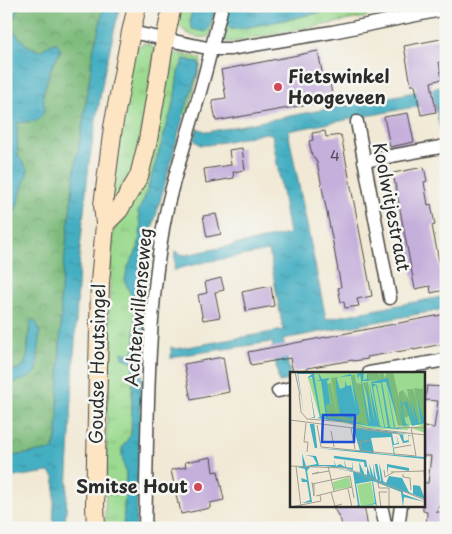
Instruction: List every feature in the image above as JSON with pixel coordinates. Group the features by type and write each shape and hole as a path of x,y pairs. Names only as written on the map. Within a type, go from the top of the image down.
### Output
{"main road":[{"name":"Goudse Houtsingel","path":"96,528 100,282 105,224 103,204 112,137 137,6"},
{"path":"105,224 119,210 139,176 148,140 172,6"},
{"name":"Goudse Houtsingel","path":"89,528 95,505"}],"street":[{"name":"Achterwillenseweg","path":"145,528 150,350 161,240 173,182 212,49 222,6"},
{"path":"131,32 212,49 230,49 332,32 446,8"},
{"name":"Koolwitjestraat","path":"357,122 390,298"},
{"path":"364,161 446,146"},
{"path":"381,372 416,369 446,360"},
{"path":"278,391 290,388"},
{"path":"381,506 386,528"},
{"path":"398,528 400,506"}],"green space":[{"path":"19,6 104,6 94,47 76,161 60,300 57,436 52,450 6,457 6,384 37,371 39,331 29,329 27,359 22,367 6,372 6,307 8,292 6,292 6,242 28,170 18,156 17,123 36,121 44,112 43,93 51,68 61,50 56,42 39,51 25,44 11,27"},
{"path":"177,6 192,6 190,23 216,6 210,36 195,37 185,32 176,19"},
{"path":"226,6 230,6 227,23 231,29 343,8 368,6 369,12 366,17 233,42 222,41 220,38"},
{"path":"144,43 155,49 133,179 115,205 107,203 133,52"},
{"path":"177,53 200,58 201,63 188,115 184,114 200,66 198,62 184,59 178,72 174,102 145,197 138,212 141,226 139,246 127,269 131,295 135,303 135,344 133,352 127,354 123,352 133,361 131,435 122,448 126,474 123,528 105,528 108,342 113,234 169,59"}],"water":[{"path":"6,6 19,6 11,27 25,44 39,51 56,42 61,50 51,68 43,93 45,112 36,121 17,123 18,156 28,170 6,242"},
{"path":"104,6 120,6 104,74 89,163 80,249 65,528 53,528 55,478 49,472 6,478 6,457 52,450 57,436 61,288 76,161 94,47"},
{"path":"192,6 216,6 210,26 206,32 192,29 190,23"},
{"path":"230,6 242,6 256,11 265,6 343,6 343,8 231,29 227,23"},
{"path":"184,59 198,62 200,65 184,114 152,230 147,264 136,528 123,528 126,474 122,448 131,434 133,362 123,358 122,352 127,354 133,352 135,344 135,303 125,280 127,269 139,246 141,226 138,212 145,197 174,102 178,72"},
{"path":"446,86 446,160 435,103 288,131 326,319 446,296 446,309 283,339 290,380 279,382 272,342 177,356 171,359 171,347 176,349 283,330 269,251 205,262 177,269 174,272 175,251 185,255 289,234 272,134 266,133 208,145 200,145 194,140 197,128 207,132"},
{"path":"31,321 35,321 39,331 37,371 27,378 6,384 6,372 19,369 25,364"}],"building":[{"path":"446,38 446,61 439,62 442,79 431,82 436,112 421,115 415,85 411,85 404,46"},
{"name":"Fietswinkel Hoogeveen","path":"318,51 323,77 329,76 333,100 216,121 212,100 226,98 221,70"},
{"path":"408,113 414,142 390,147 384,117"},
{"path":"325,131 326,137 341,135 372,296 357,299 359,306 345,308 344,302 341,302 338,288 341,287 317,162 312,155 309,141 313,140 312,133"},
{"path":"242,148 245,170 233,172 234,178 206,183 204,169 231,165 229,150"},
{"path":"424,167 427,181 424,182 428,205 431,204 435,225 432,226 445,290 431,293 430,286 415,289 393,173"},
{"path":"216,214 221,234 207,237 203,216"},
{"path":"221,278 224,290 215,292 220,317 203,320 198,295 207,293 205,282"},
{"path":"271,286 274,306 246,311 242,292"},
{"path":"446,314 446,343 367,357 368,359 353,360 293,372 290,358 251,365 248,352"},
{"path":"223,357 229,392 191,400 184,364"},
{"path":"427,386 446,387 446,493 436,512 446,512 446,528 426,528 427,512 423,511 424,483 428,483 431,456 424,456 424,427 434,428 438,401 425,400"},
{"name":"Smitse Hout","path":"211,457 213,472 218,471 224,500 210,503 210,508 181,514 171,470 186,467 185,462"},
{"path":"333,506 364,506 368,528 342,528 341,521"}],"place":[{"name":"Fietswinkel Hoogeveen","path":"278,87"},
{"name":"Smitse Hout","path":"198,487"}]}
